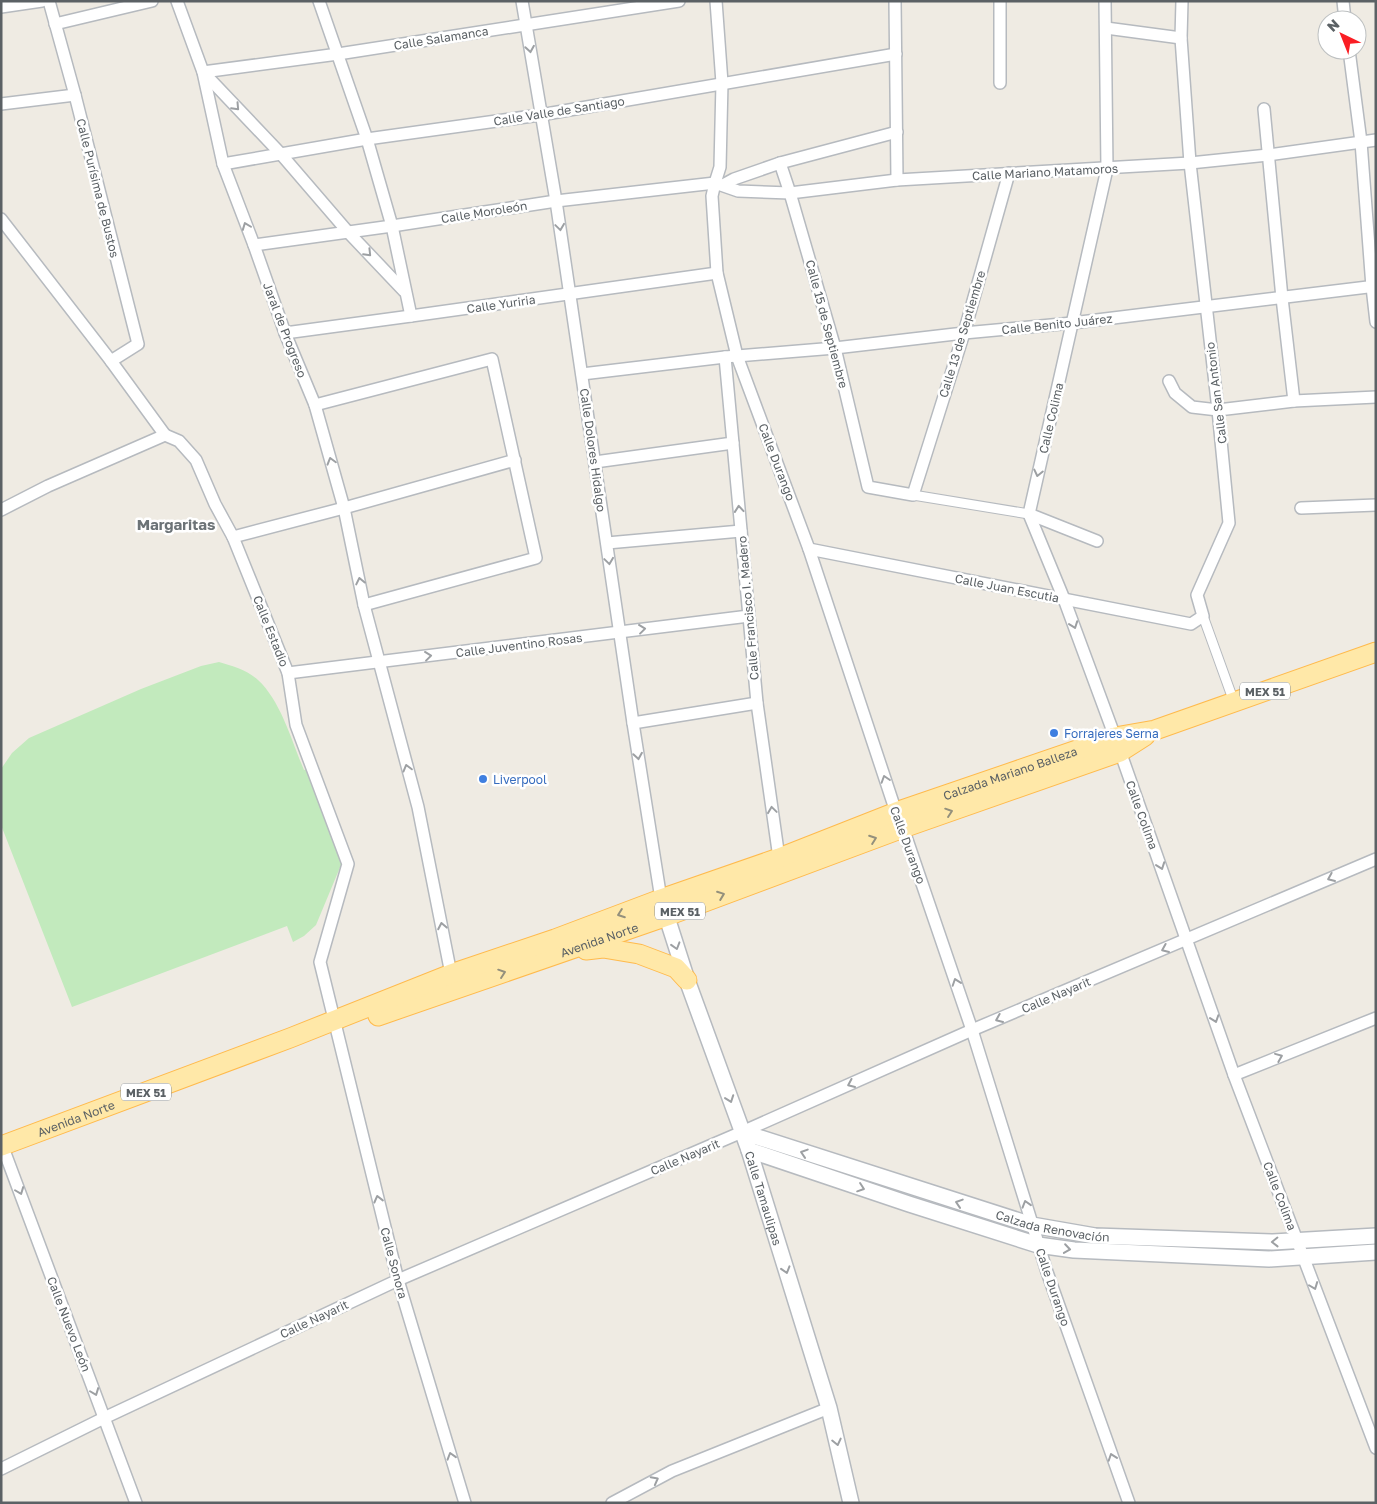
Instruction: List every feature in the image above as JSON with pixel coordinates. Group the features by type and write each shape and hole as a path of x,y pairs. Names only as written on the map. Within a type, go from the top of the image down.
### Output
{"main road":[{"name":"Calzada Mariano Balleza","path":"900,820 1118,745 1155,730 1376,652"},
{"name":"Avenida Norte","path":"2,1145 290,1038 335,1025 373,1018 562,952 779,858 900,820"},
{"name":"Avenida Norte","path":"335,1025 452,974 555,939 664,907 900,820"},
{"path":"562,952 603,948 640,954 676,968 687,980"},
{"path":"373,1018 384,1010 442,984 452,974"}],"street":[{"path":"1,7 42,1"},
{"name":"Calle Purísima de Bustos","path":"49,1 75,95 138,344 111,362"},
{"path":"54,24 152,1"},
{"name":"Jaral de Progreso","path":"177,1 203,72 223,164 285,333 315,405 344,508 364,605 418,808 452,974"},
{"path":"320,1 367,139 392,226 411,316"},
{"name":"Calle Dolores Hidalgo","path":"522,1 556,201 633,723 664,907"},
{"name":"Calle Salamanca","path":"203,72 338,54 680,1"},
{"name":"Calle Durango","path":"716,1 722,83 719,184 712,196 717,273 737,356 809,549 972,1030 1038,1245 1129,1503"},
{"path":"895,1 897,180"},
{"path":"1000,1 1000,83"},
{"name":"Calle Colima","path":"1105,1 1107,169 1029,514 1064,599 1118,745 1234,1075 1376,1448"},
{"name":"Calle San Antonio","path":"1182,1 1181,38 1190,163 1229,523 1197,595 1203,616"},
{"path":"1106,28 1181,38"},
{"name":"Calle Valle de Santiago","path":"223,164 367,139 540,115 896,54"},
{"path":"1350,60 1361,142 1376,322"},
{"path":"203,72 280,154 348,232 405,291"},
{"path":"1,104 75,95"},
{"path":"1264,109 1294,401"},
{"path":"719,184 780,163 896,132"},
{"name":"Calle Mariano Matamoros","path":"719,184 738,191 790,193 897,180 1190,163 1268,155 1376,140"},
{"name":"Calle 15 de Septiembre","path":"780,163 835,348 868,487 913,494"},
{"name":"Calle 13 de Septiembre","path":"913,494 964,333 1009,173"},
{"name":"Calle Moroleón","path":"254,245 556,201 719,184"},
{"path":"1,219 165,435 48,486 1,510"},
{"name":"Calle Yuriria","path":"285,333 717,273"},
{"name":"Calle Benito Juárez","path":"582,374 725,357 835,348 1072,323 1374,287"},
{"name":"Calle Francisco I. Madero","path":"725,357 757,703 779,858"},
{"path":"315,405 492,359 536,558 364,605"},
{"path":"1169,381 1175,393 1192,407 1218,410 1294,401 1376,397"},
{"name":"Calle Estadio","path":"165,435 179,441 196,460 215,504 233,537 288,673 296,725 348,864 320,962 335,1025"},
{"path":"595,462 733,443"},
{"path":"233,537 514,460"},
{"path":"913,494 1029,514 1097,541"},
{"path":"1301,508 1376,504"},
{"path":"607,542 741,531"},
{"name":"Calle Juan Escutia","path":"809,549 1191,624 1203,616"},
{"name":"Calle Juventino Rosas","path":"288,673 749,616"},
{"path":"1203,616 1234,702"},
{"path":"633,723 757,703"},
{"name":"Calle Nayarit","path":"1,1468 398,1280 742,1132 972,1030 1376,859"},
{"name":"Calle Tamaulipas","path":"664,907 687,980 749,1150 829,1408 851,1503"},
{"path":"1234,1075 1376,1018"},
{"name":"Calle Sonora","path":"335,1025 398,1280 465,1503"},
{"name":"Calzada Renovación","path":"742,1132 1032,1225 1095,1236 1272,1242 1376,1236"},
{"name":"Calle Nuevo León","path":"2,1145 136,1503"},
{"name":"Calzada Renovación","path":"749,1150 1038,1245 1084,1250 1269,1259 1376,1252"},
{"path":"612,1503 672,1471 829,1408"}],"green space":[{"path":"219,662 240,669 254,677 273,699 285,722 304,770 308,769 341,848 341,865 316,925 304,936 293,942 287,926 72,1007 1,825 1,769 12,753 29,738 141,689 201,666"}],"place":[{"name":"Forrajeres Serna","path":"1054,733"},
{"name":"Liverpool","path":"483,779"}],"district":[{"name":"Margaritas","path":"176,524"}]}
